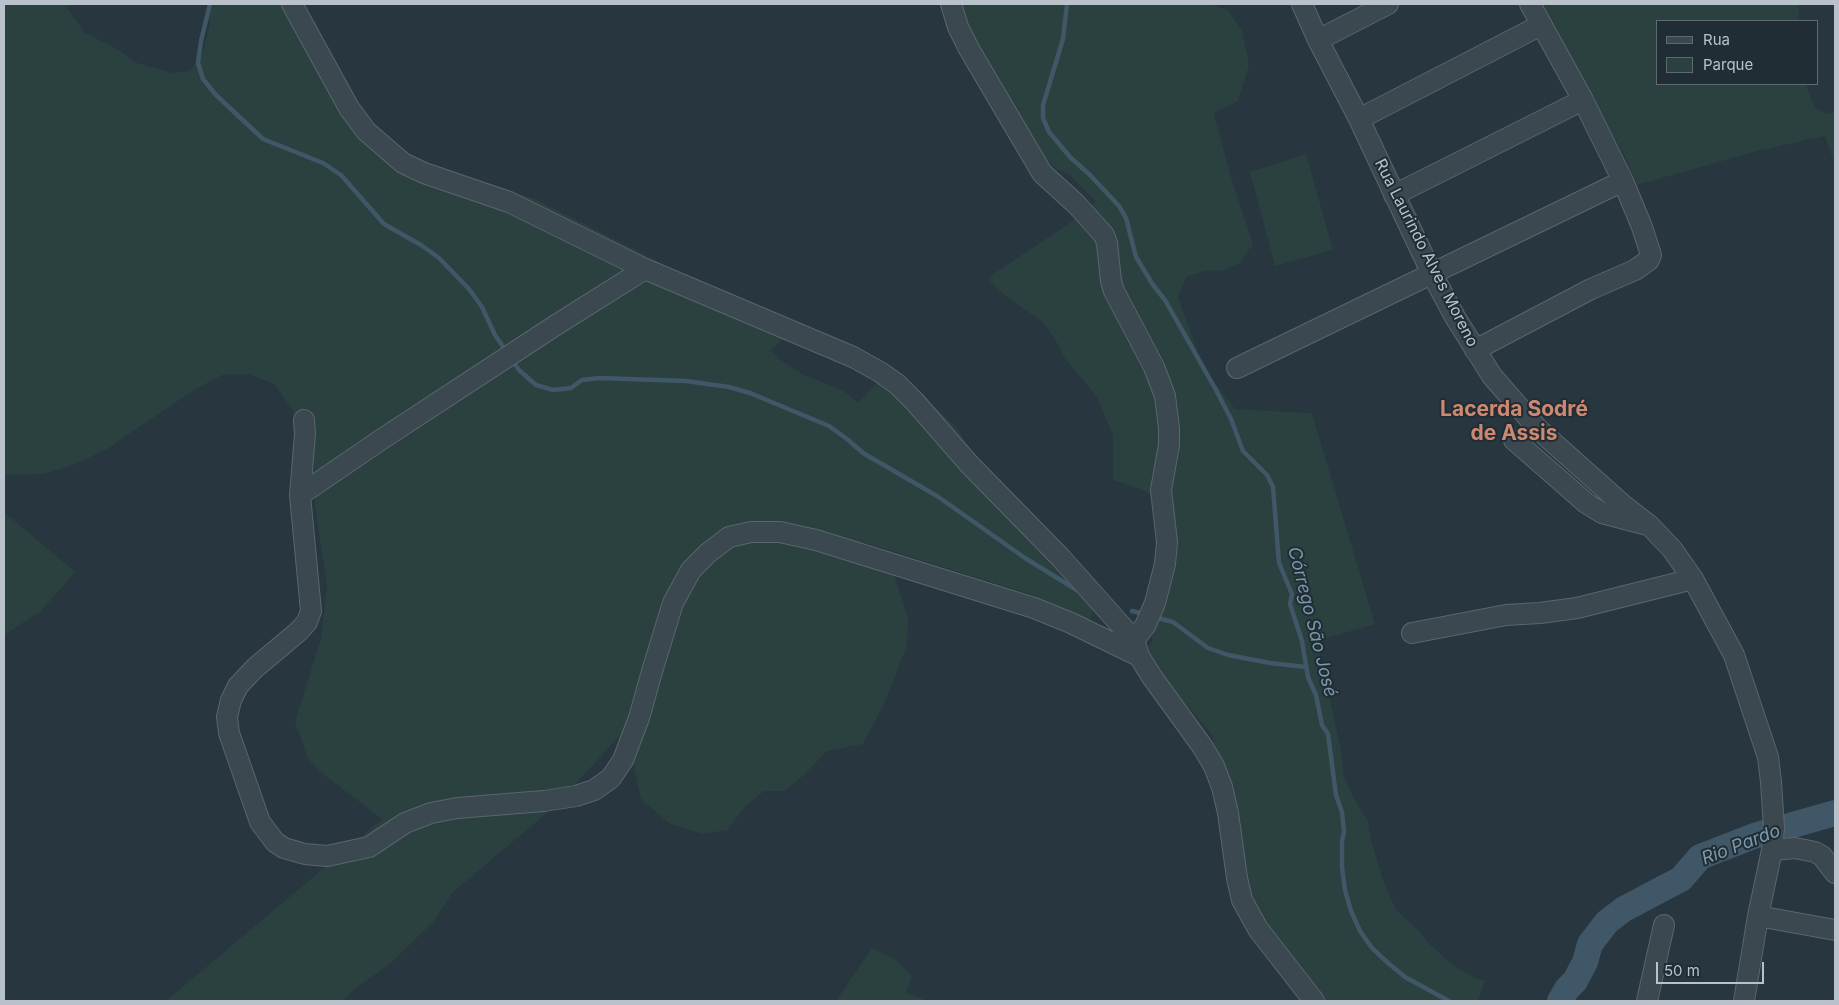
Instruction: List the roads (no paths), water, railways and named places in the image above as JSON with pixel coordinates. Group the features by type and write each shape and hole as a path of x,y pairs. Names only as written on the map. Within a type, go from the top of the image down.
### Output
{"street":[{"path":"292,4 350,108 366,132 402,163 424,173 509,202 645,269 853,357 886,376 915,402 969,464 1061,558 1136,648 1167,701 1202,746 1214,766 1222,787 1242,900 1258,929 1314,1001"},
{"path":"951,4 958,27 969,49 1042,173 1076,204 1104,235 1107,243 1114,292 1154,367 1165,396 1169,437 1161,490 1166,542 1165,564 1155,603 1136,648"},
{"name":"Rua Laurindo Alves Moreno","path":"1302,4 1432,274 1492,376 1538,429 1623,505 1650,526 1672,549 1693,579 1734,655 1768,757 1771,782 1773,841 1744,1001"},
{"path":"1318,40 1388,4"},
{"path":"1475,350 1591,289 1635,270 1649,260 1651,255 1623,181 1530,4"},
{"path":"1359,119 1541,25"},
{"path":"1394,195 1582,100"},
{"path":"1237,368 1623,181"},
{"path":"300,494 382,438 645,269"},
{"path":"304,420 300,494 311,611 307,622 299,631 255,668 238,686 231,700 227,716 229,733 260,822 275,842 284,848 305,854 328,856 369,847 405,823 431,813 457,808 544,801 576,796 594,790 611,778 623,760 640,718 653,668 674,603 691,570 708,553 729,537 752,532 780,532 816,540 1034,608 1136,648"},
{"path":"1514,440 1586,503 1602,513 1650,526"},
{"path":"1412,633 1506,615 1577,608 1693,579"},
{"path":"1773,841 1815,852 1822,856 1835,873"},
{"path":"1758,916 1835,930"},
{"path":"1647,1001 1664,925"}],"waterway":[{"path":"210,4 198,63 203,79 216,95 263,139 323,163 341,175 384,224 421,245 439,258 469,289 482,307 495,335 506,351"},
{"name":"Córrego São José","path":"1067,4 1063,39 1043,105 1043,118 1049,132 1071,158 1119,206 1126,218 1136,257 1153,285 1165,300 1216,390 1231,419 1243,451 1267,475 1273,487 1279,563 1292,594 1290,604 1302,641 1308,677 1316,695 1322,725 1328,734 1336,795 1342,812 1344,832 1342,868 1345,890 1351,911 1360,931 1372,948 1388,963 1405,977 1449,1001"},
{"path":"511,359 519,370 536,385 553,390 571,388 582,380 600,378 686,381 729,387 750,393 829,426 863,453 937,496 1025,558 1080,592"},
{"path":"1132,611 1144,614"},
{"path":"1154,617 1173,622 1208,648 1228,655 1270,663 1306,667"},
{"name":"Rio Pardo","path":"1560,1001 1567,989 1575,981 1585,962 1590,944 1607,922 1624,909 1681,879 1700,857 1754,836 1835,813"}],"district":[{"name":"Lacerda Sodré de Assis","path":"1514,422"}]}
